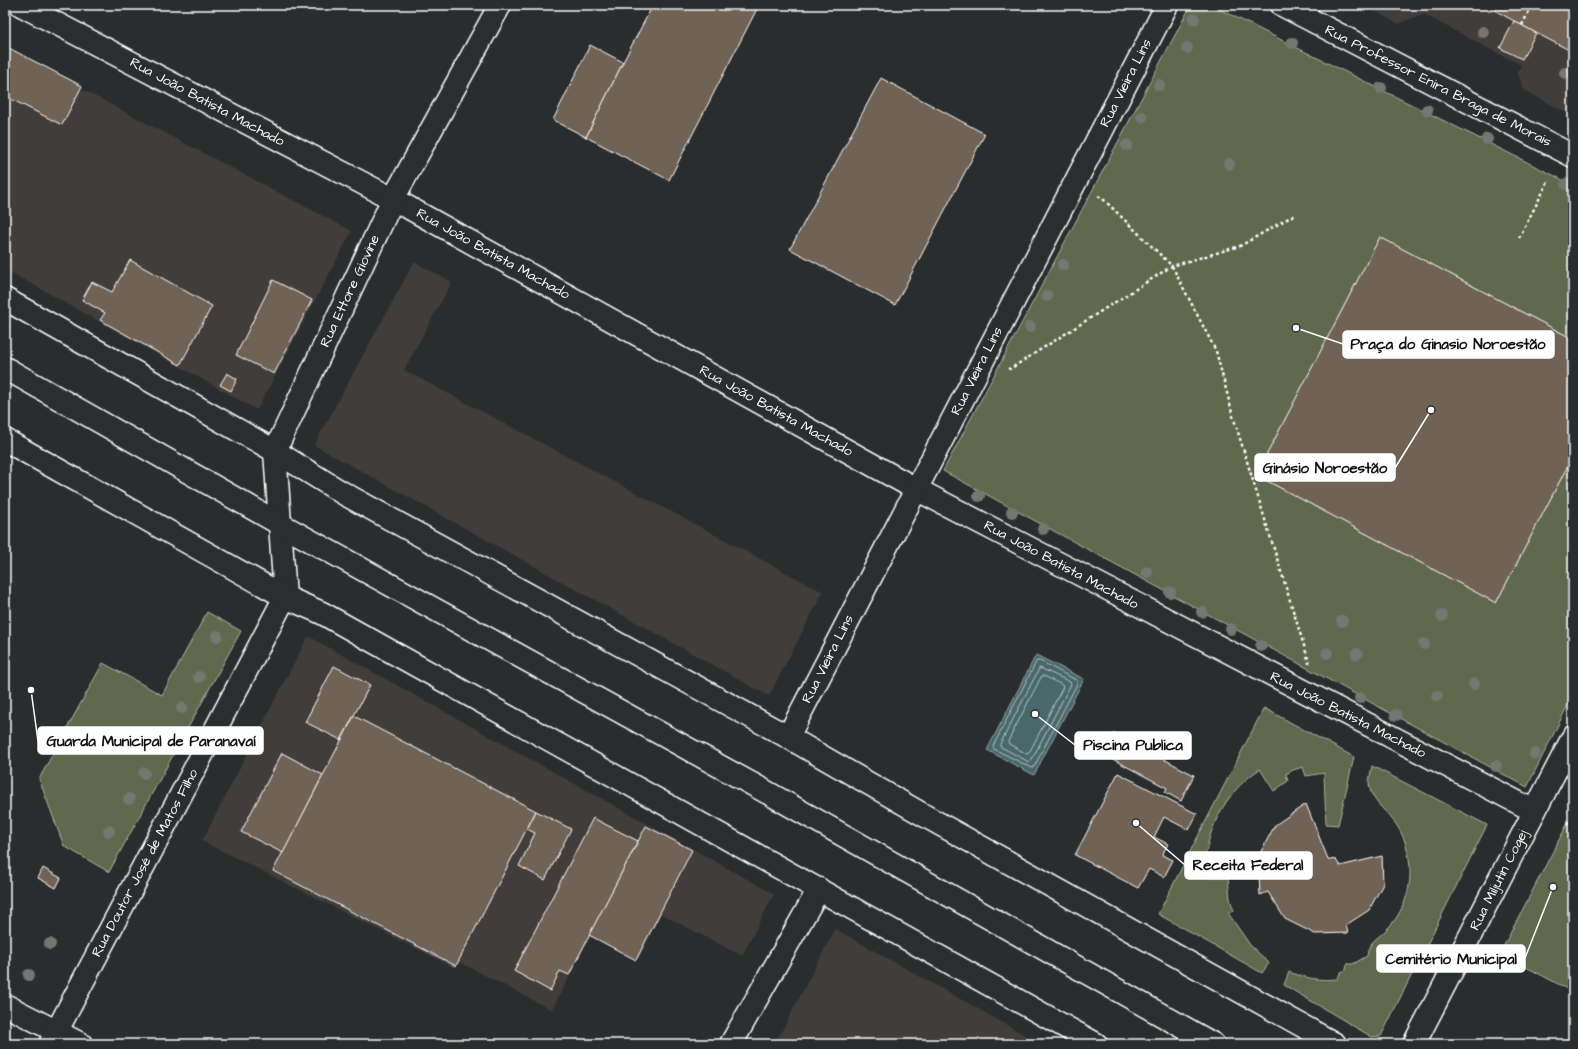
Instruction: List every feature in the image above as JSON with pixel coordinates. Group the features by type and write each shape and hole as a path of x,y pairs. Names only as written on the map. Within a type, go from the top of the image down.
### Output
{"street":[{"name":"Rua João Batista Machado","path":"21,5 393,199 916,489 1534,811"},
{"name":"Rua Ettore Giovine","path":"285,597 275,451 393,199 500,5"},
{"name":"Rua Vieira Lins","path":"788,737 1167,5"},
{"name":"Rua Professor Enira Braga de Morais","path":"1282,5 1573,156"},
{"path":"5,299 275,451 341,492 788,737 927,817 1335,1044"},
{"path":"5,368 280,524 760,789 1213,1044"},
{"path":"5,440 285,597 322,612 1096,1044"},
{"name":"Rua Doutor José de Matos Filho","path":"54,1038 285,597"},
{"name":"Rua Miljutin Cogej","path":"1414,1044 1573,737"},
{"path":"731,1044 819,889"},
{"path":"5,1005 54,1038 81,1044"}],"path":[{"path":"1522,25 1532,5"},
{"path":"1519,238 1549,180"},
{"path":"1074,185 1102,198 1172,266 1216,351 1233,416 1309,662 1298,688"},
{"path":"984,356 1010,369 1172,266 1240,246 1294,215"},
{"path":"1568,822 1573,824"}],"shaded area":[{"path":"1364,5 1573,5 1573,116 1524,90 1517,72 1521,65 1423,14 1398,24"},
{"path":"5,49 352,231 257,410 5,269"},
{"path":"414,262 452,282 404,370 823,592 769,696 314,445"},
{"path":"308,636 774,894 742,956 661,914 639,958 592,933 552,1010 459,962 455,968 202,841"},
{"path":"835,929 1041,1044 785,1044 777,1040"}],"green space":[{"path":"1191,5 1211,5 1573,185 1573,695 1527,787 943,471"},
{"path":"207,612 241,631 109,872 64,846 39,779 103,663 162,695"},
{"path":"1264,708 1354,757 1338,825 1326,824 1324,773 1306,776 1303,767 1286,774 1288,781 1274,791 1260,769 1247,779 1226,802 1212,830 1205,861 1204,877 1228,877 1230,899 1234,911 1228,913 1250,945 1269,963 1262,973 1158,914"},
{"path":"1372,766 1487,825 1381,1036 1372,1037 1284,985 1289,972 1301,976 1325,980 1337,979 1341,972 1346,970 1347,964 1353,964 1367,956 1371,944 1396,918 1404,904 1410,881 1408,852 1397,825 1372,795 1369,784"},
{"path":"1573,813 1573,992 1500,953"}],"water":[{"path":"1036,655 1084,679 1034,775 987,750"}],"building":[{"path":"653,5 759,5 669,180 586,137"},
{"path":"1485,5 1573,5 1573,52 1536,33"},
{"path":"1514,21 1536,33 1522,59 1500,48"},
{"path":"590,45 623,62 586,137 553,120"},
{"path":"5,46 82,86 62,125 5,96 5,83 9,75 5,73"},
{"path":"881,78 985,134 895,305 790,249"},
{"path":"1380,237 1573,339 1573,456 1496,603 1256,475"},
{"path":"130,260 212,306 180,365 100,320 105,313 82,300 92,282 112,292"},
{"path":"273,280 312,300 274,374 236,355"},
{"path":"227,373 237,379 231,391 220,385"},
{"path":"334,666 370,685 341,740 305,722"},
{"path":"354,716 536,811 456,966 273,871"},
{"path":"1114,733 1194,775 1181,801 1165,792 1167,788 1103,754"},
{"path":"282,753 323,775 283,853 241,832"},
{"path":"1118,773 1197,814 1189,830 1164,817 1154,837 1168,844 1162,855 1173,860 1164,877 1149,869 1138,888 1075,855"},
{"path":"1306,804 1328,859 1336,860 1340,866 1382,856 1383,884 1369,910 1346,925 1348,933 1315,934 1285,919 1268,892 1260,895 1258,857 1275,825"},
{"path":"536,811 571,829 545,880 519,866 535,833 527,829"},
{"path":"593,818 638,841 569,975 560,971 550,991 514,971"},
{"path":"646,826 692,850 636,960 589,935"},
{"path":"43,868 61,878 56,888 38,878"}],"place":[{"name":"Praça do Ginasio Noroestão","path":"1296,328"},
{"name":"Ginásio Noroestão","path":"1431,410"},
{"name":"Guarda Municipal de Paranavaí","path":"31,690"},
{"name":"Piscina Publica","path":"1035,714"},
{"name":"Receita Federal","path":"1136,823"},
{"name":"Cemitério Municipal","path":"1553,887"}]}
